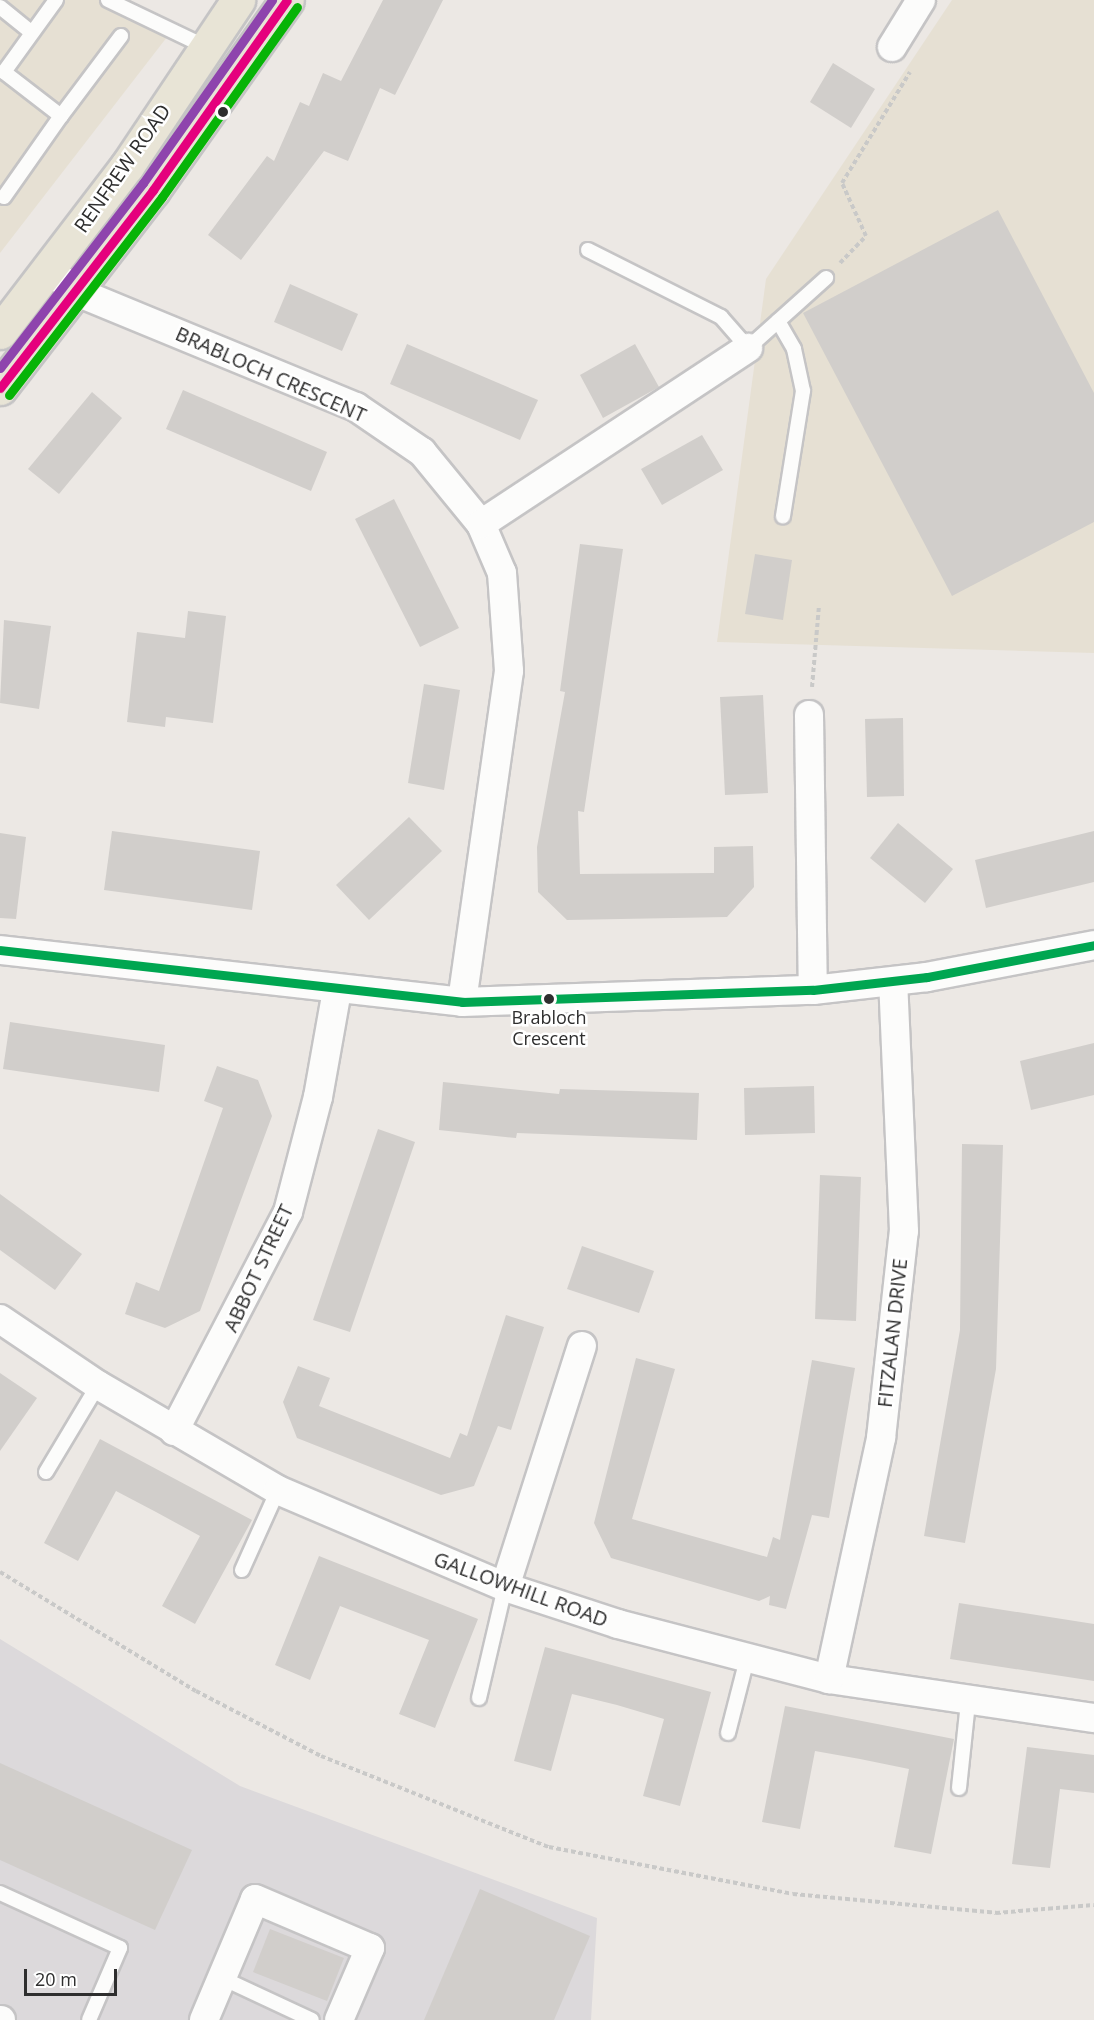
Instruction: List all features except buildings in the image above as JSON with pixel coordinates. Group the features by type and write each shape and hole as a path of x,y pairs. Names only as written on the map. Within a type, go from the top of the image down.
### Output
{"main road":[{"name":"RENFREW ROAD","path":"0,332 50,270 238,0"},
{"name":"RENFREW ROAD","path":"0,388 76,291 287,0"}],"street":[{"path":"892,47 921,0"},
{"name":"BRABLOCH CRESCENT","path":"50,270 76,291 356,407 422,452 481,524 502,573 509,671 462,1002"},
{"path":"481,524 748,348"},
{"path":"809,715 813,990"},
{"path":"0,950 337,990 462,1002 813,990 893,982 1094,945"},
{"name":"FITZALAN DRIVE","path":"829,1679 881,1438 904,1231 893,982"},
{"name":"ABBOT STREET","path":"174,1431 288,1212 318,1097 337,990"},
{"name":"GALLOWHILL ROAD","path":"0,1319 98,1385 278,1490 505,1587 747,1659 829,1679 968,1703 1094,1718"},
{"path":"505,1587 582,1346"},
{"path":"204,2020 255,1899 370,1948 339,2020"}],"lane":[{"path":"56,0 4,72 61,116"},
{"path":"108,0 206,47"},
{"path":"0,8 31,32"},
{"path":"4,196 121,36"},
{"path":"588,250 721,317 748,348 826,278"},
{"path":"778,321 794,349 803,391 783,516"},
{"path":"46,1472 98,1385"},
{"path":"242,1570 278,1490"},
{"path":"479,1698 505,1587"},
{"path":"728,1733 747,1659"},
{"path":"959,1788 968,1703"},
{"path":"0,1893 120,1948 89,2020"},
{"path":"222,1978 312,2020"}],"path":[{"path":"826,278 866,236 842,183 917,61"},
{"path":"809,715 819,606"},
{"path":"0,1572 186,1685 321,1756 549,1847 793,1894 996,1913 1094,1905"}],"shaded area":[{"path":"0,0 120,0 174,28 0,253"},
{"path":"952,0 1094,0 1094,653 717,642 766,279"},
{"path":"0,1639 240,1786 597,1918 591,2020 0,2020"}],"transit line":[{"path":"0,368 143,183 272,0"},
{"path":"0,388 153,190 287,0"},
{"path":"9,395 162,197 297,7"},
{"path":"0,950 462,1002 813,990 927,977 1094,945"}],"place":[{"name":"Brabloch Crescent","path":"549,999"}]}
